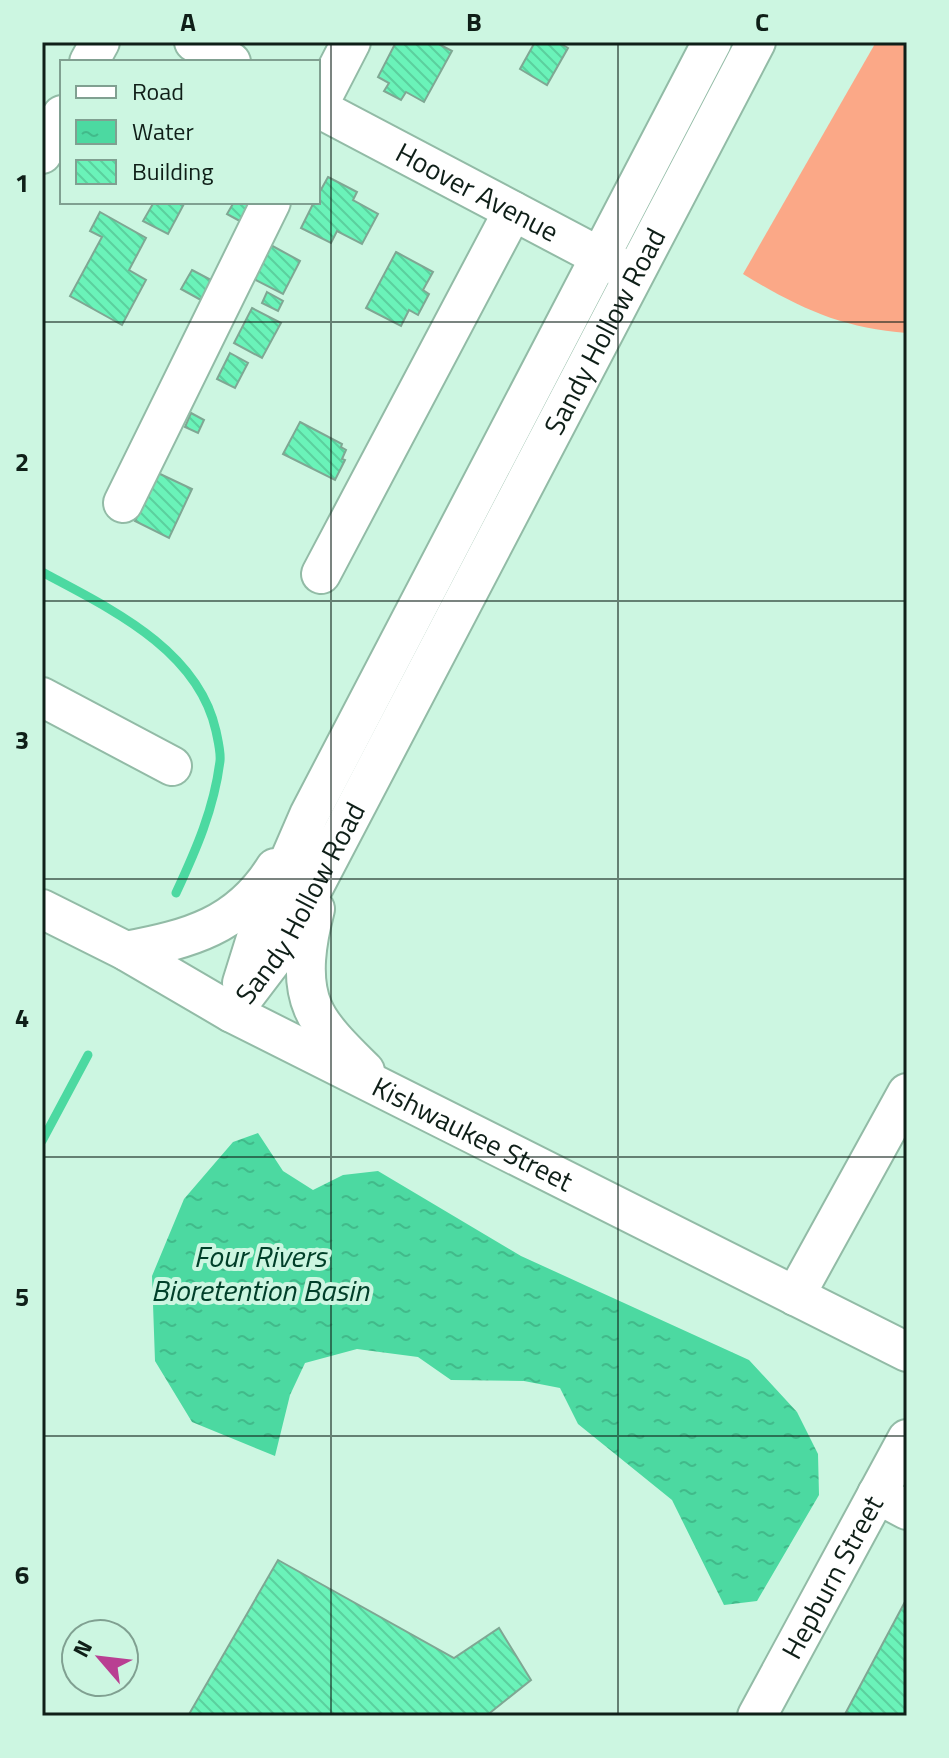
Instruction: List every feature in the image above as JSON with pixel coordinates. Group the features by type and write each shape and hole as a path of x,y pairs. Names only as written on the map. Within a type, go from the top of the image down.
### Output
{"street":[{"path":"90,60 100,42"},
{"path":"194,42 227,60"},
{"path":"320,103 351,42"},
{"name":"Sandy Hollow Road","path":"232,1013 257,935 309,815 712,42"},
{"name":"Sandy Hollow Road","path":"232,1013 283,946 756,42"},
{"name":"Hoover Avenue","path":"320,108 635,276"},
{"path":"42,154 60,119"},
{"path":"123,503 270,204"},
{"path":"321,574 513,211"},
{"path":"42,697 172,766"},
{"path":"126,951 179,941 224,921 267,882 309,815"},
{"path":"330,856 311,925 305,966 313,1008 340,1046 385,1089"},
{"name":"Kishwaukee Street","path":"42,909 126,951 232,1013 907,1352"},
{"path":"795,1296 907,1092"},
{"name":"Hepburn Street","path":"757,1716 892,1502 907,1439"}],"shaded area":[{"path":"876,42 907,42 907,333 861,326 821,314 743,274"}],"water":[{"name":"Four Rivers Bioretention Basin","path":"258,1133 283,1171 313,1190 343,1175 378,1171 521,1256 749,1360 797,1412 818,1454 819,1495 757,1601 724,1605 672,1500 578,1424 560,1388 524,1381 451,1380 418,1357 357,1349 305,1363 290,1395 275,1456 192,1422 155,1361 152,1276 184,1199 233,1142"}],"building":[{"path":"396,42 435,42 452,51 424,102 406,92 401,100 384,91 389,83 378,77"},
{"path":"535,42 558,42 568,48 547,85 520,69"},
{"path":"328,177 357,192 353,200 378,214 362,244 337,231 331,243 301,228 313,204 320,204 320,191"},
{"path":"153,204 184,204 168,234 143,221"},
{"path":"233,204 252,204 247,225 227,214"},
{"path":"100,212 146,238 129,270 146,280 122,325 70,296 102,237 90,231"},
{"path":"267,243 300,261 283,294 250,277"},
{"path":"396,252 433,272 423,290 429,294 418,315 409,310 401,326 366,308"},
{"path":"192,270 211,280 201,300 181,289"},
{"path":"267,292 283,301 278,311 262,303"},
{"path":"252,308 281,323 262,358 234,343"},
{"path":"230,353 248,363 235,388 217,379"},
{"path":"191,413 204,420 198,433 185,427"},
{"path":"300,422 342,444 341,447 346,450 342,459 345,460 335,480 283,454"},
{"path":"158,473 192,489 169,538 135,521"},
{"path":"278,1560 454,1658 499,1628 531,1680 486,1716 188,1716"},
{"path":"907,1598 907,1716 844,1716"}],"waterway":[{"path":"42,572 95,600 147,634 171,654 191,677 206,702 216,731 220,761 209,813 176,893"},
{"path":"42,1141 88,1055"}]}
